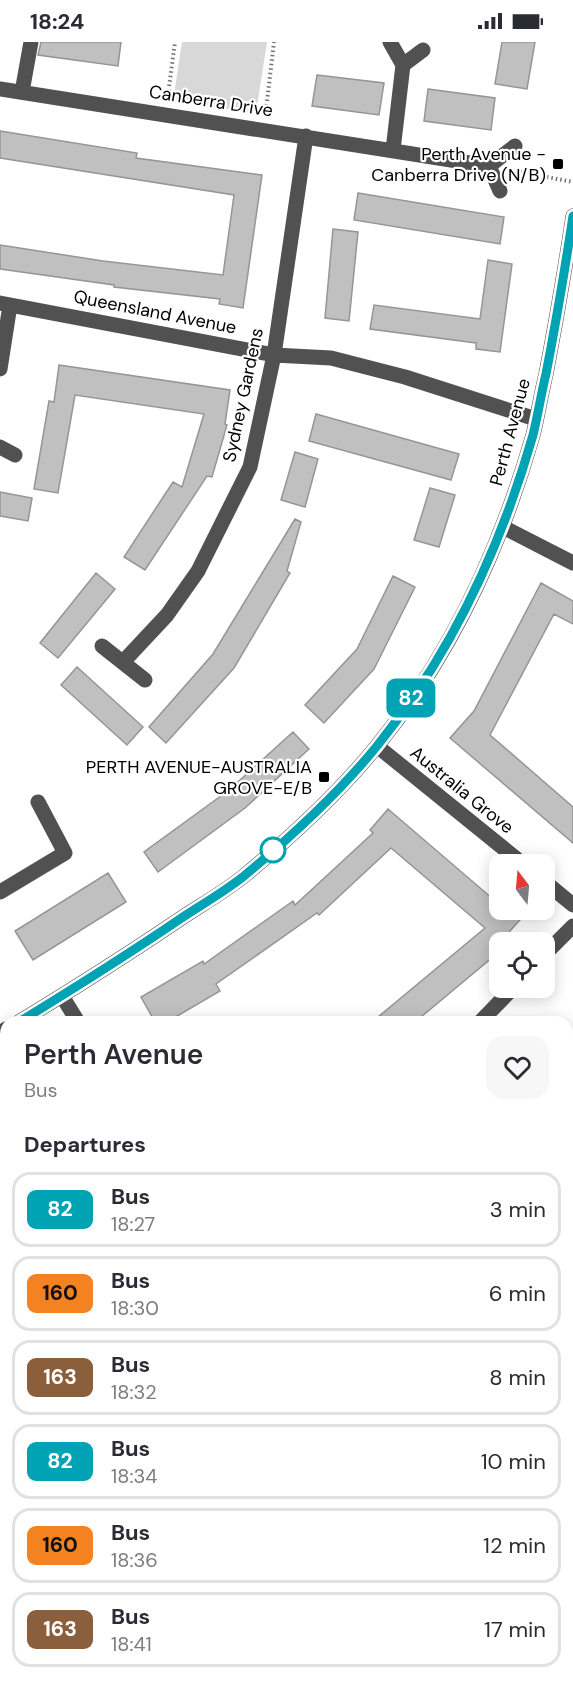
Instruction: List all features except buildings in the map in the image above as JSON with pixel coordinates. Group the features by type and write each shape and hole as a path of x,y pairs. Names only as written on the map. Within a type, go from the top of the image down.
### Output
{"street":[{"path":"22,92 31,42"},
{"path":"390,42 404,65 393,150"},
{"path":"404,65 423,50"},
{"name":"Canberra Drive","path":"0,88 489,166"},
{"name":"Sydney Gardens","path":"123,663 167,615 198,571 250,467 274,355 306,136"},
{"path":"500,191 489,166 515,146"},
{"name":"Perth Avenue","path":"29,1016 242,878 310,818 377,746 451,637 479,583 503,527 536,419 560,303 573,216"},
{"name":"Queensland Avenue","path":"0,369 5,304 274,355 331,358 405,377 536,419"},
{"path":"0,447 15,454"},
{"path":"503,527 573,563"},
{"path":"102,646 145,680"},
{"name":"Australia Grove","path":"377,746 511,854"},
{"path":"0,892 65,853 38,802"},
{"path":"555,890 573,905"},
{"path":"555,944 573,926"},
{"path":"62,996 74,1016"},
{"path":"486,1016 503,998"}],"path":[{"path":"165,114 175,42"},
{"path":"263,129 274,42"},
{"path":"489,166 573,182"}],"shaded area":[{"path":"182,42 267,42 256,113 173,101"}],"bus line":[{"name":"82","path":"29,1016 242,878 310,818 351,775 377,746 414,694 451,637 479,583 517,487 534,432 560,303 573,216"}],"place":[{"name":"Perth Avenue - Canberra Drive (N/B)","path":"558,164"},
{"name":"PERTH AVENUE-AUSTRALIA GROVE-E/B","path":"324,777"}]}
